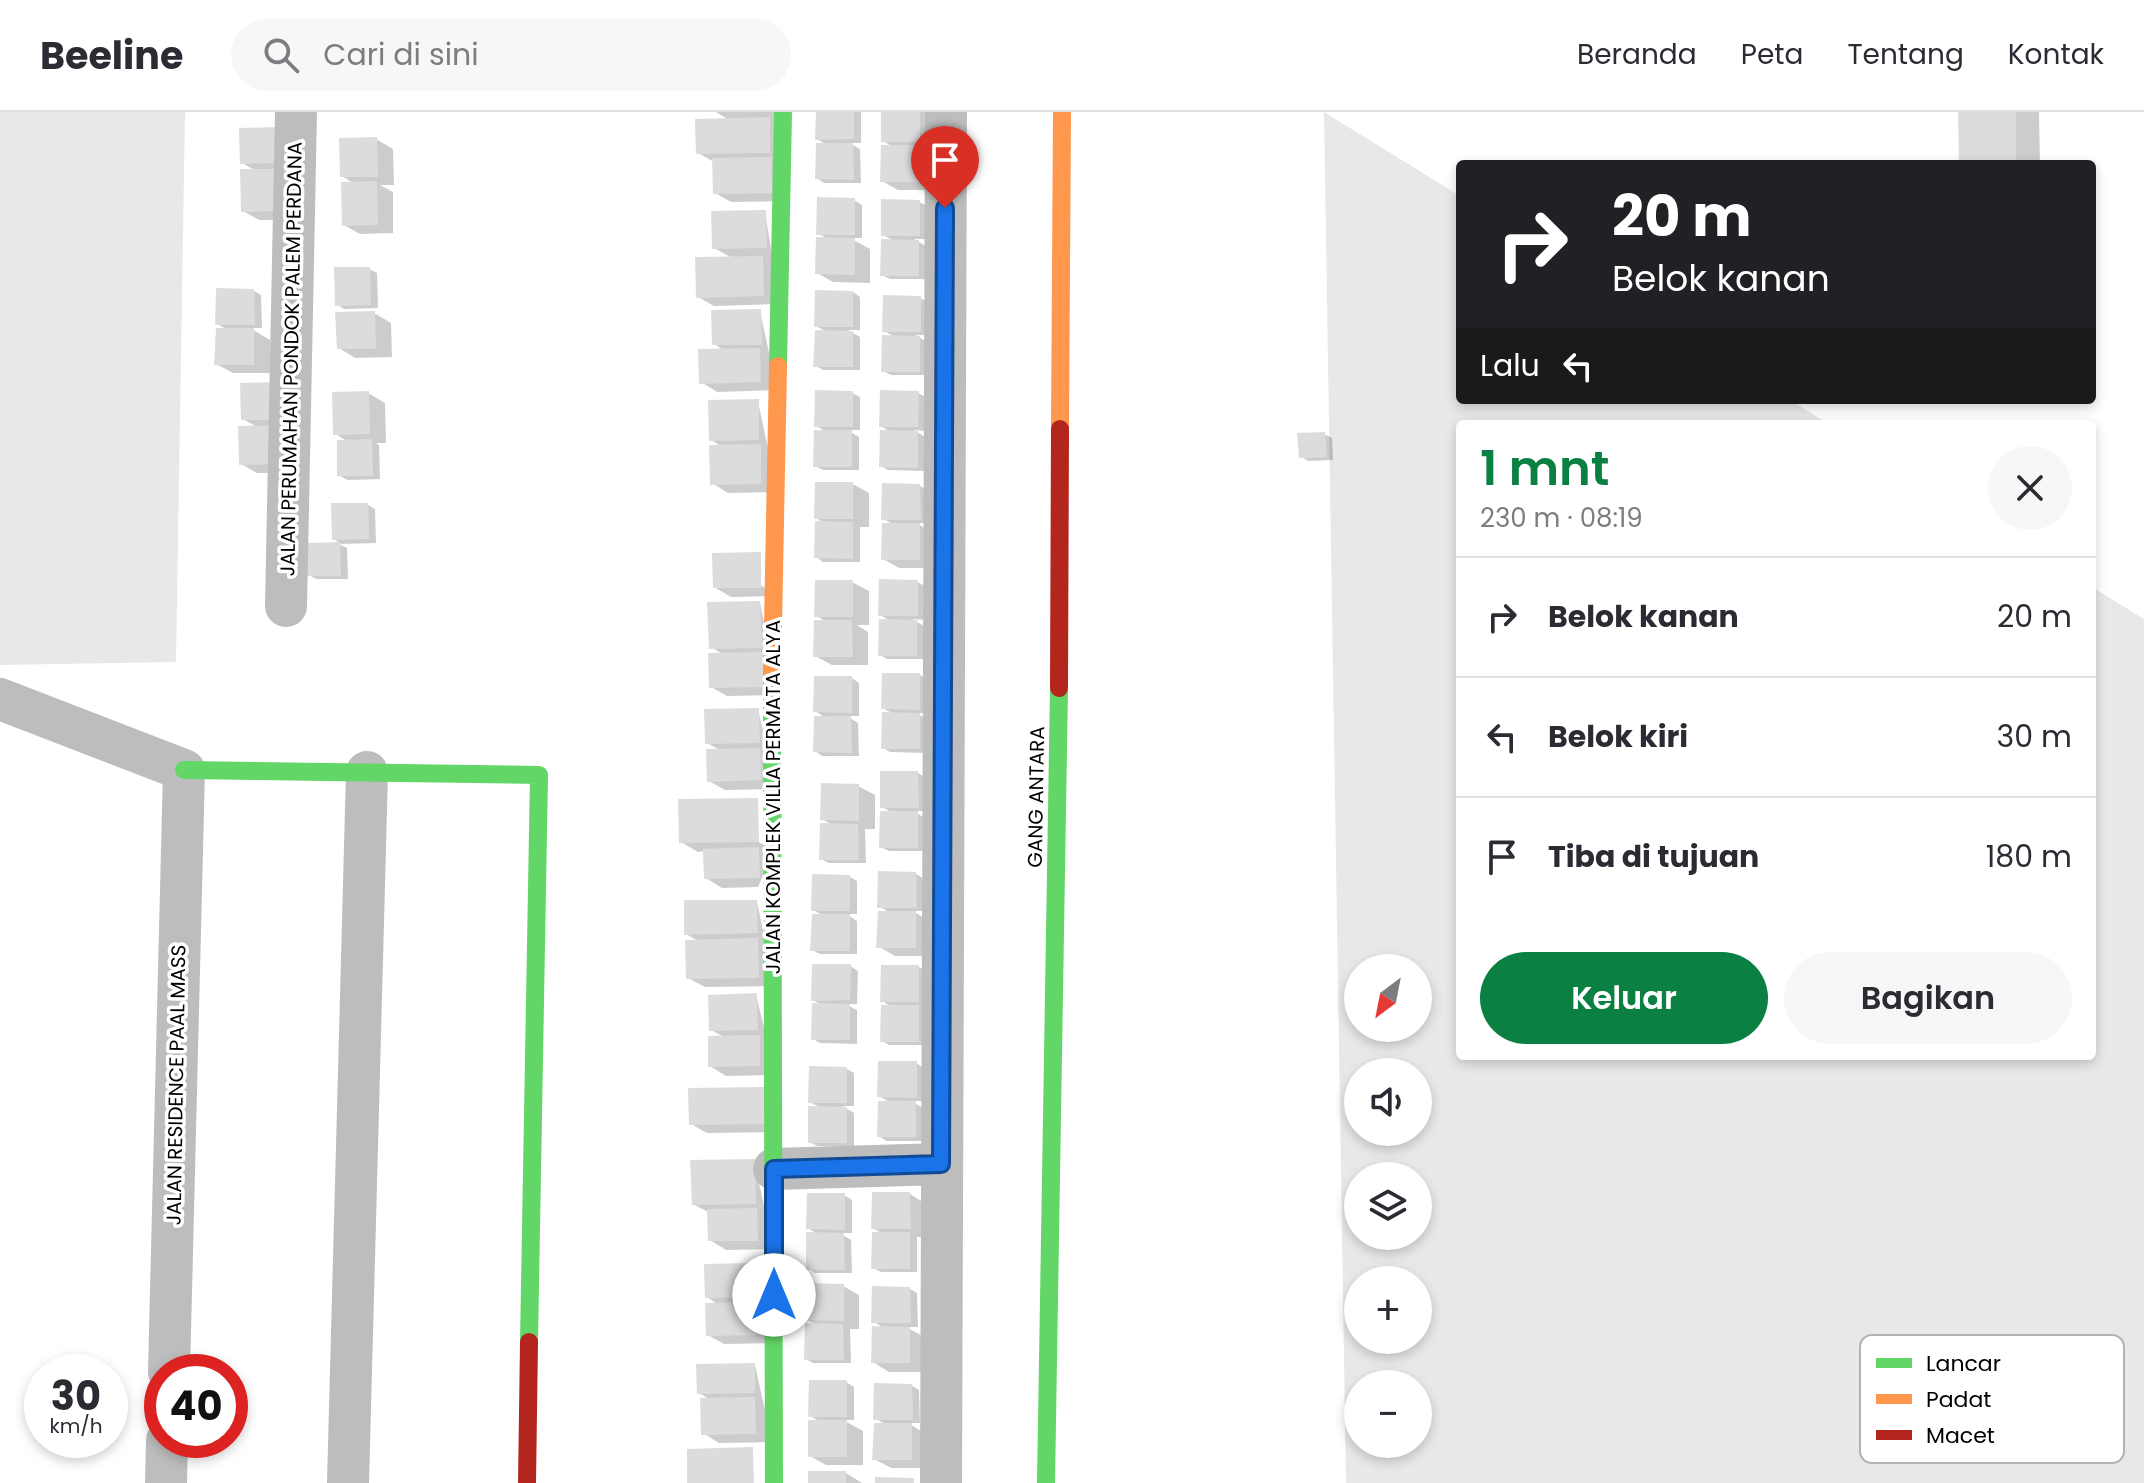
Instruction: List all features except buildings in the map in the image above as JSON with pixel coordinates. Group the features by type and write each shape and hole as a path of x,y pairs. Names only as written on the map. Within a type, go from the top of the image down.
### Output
{"street":[{"name":"JALAN PERUMAHAN PONDOK PALEM PERDANA","path":"286,606 296,112"},
{"name":"JALAN KOMPLEK VILLA PERMATA ALYA","path":"774,1483 772,686 783,112"},
{"path":"941,1483 946,112"},
{"name":"GANG ANTARA","path":"1046,1483 1059,776 1062,112"},
{"path":"0,699 184,784 367,772 539,775 527,1483"},
{"path":"348,1483 367,772"},
{"name":"JALAN RESIDENCE PAAL MASS","path":"169,1354 184,784"},
{"path":"774,1169 941,1164"},
{"path":"166,1483 167,1458"}],"shaded area":[{"path":"0,112 185,112 176,662 0,665"},
{"path":"1324,112 1456,194 1456,404 1796,404 1822,420 1456,420 1456,1060 2096,1060 2096,589 2144,619 2144,1483 1346,1483 1346,1458 1432,1458 1432,1370 1344,1370"}],"traffic: fast":[{"path":"778,366 783,112"},
{"path":"772,677 774,1483"},
{"path":"1046,1483 1059,688"},
{"path":"184,770 539,775 529,1342"}],"traffic: slow":[{"path":"1060,429 1062,112"},
{"path":"772,677 778,366"}],"traffic: jam":[{"path":"1059,688 1060,429"},
{"path":"527,1483 529,1342"}],"route":[{"path":"774,1295 774,1169 941,1164 945,208"}]}
